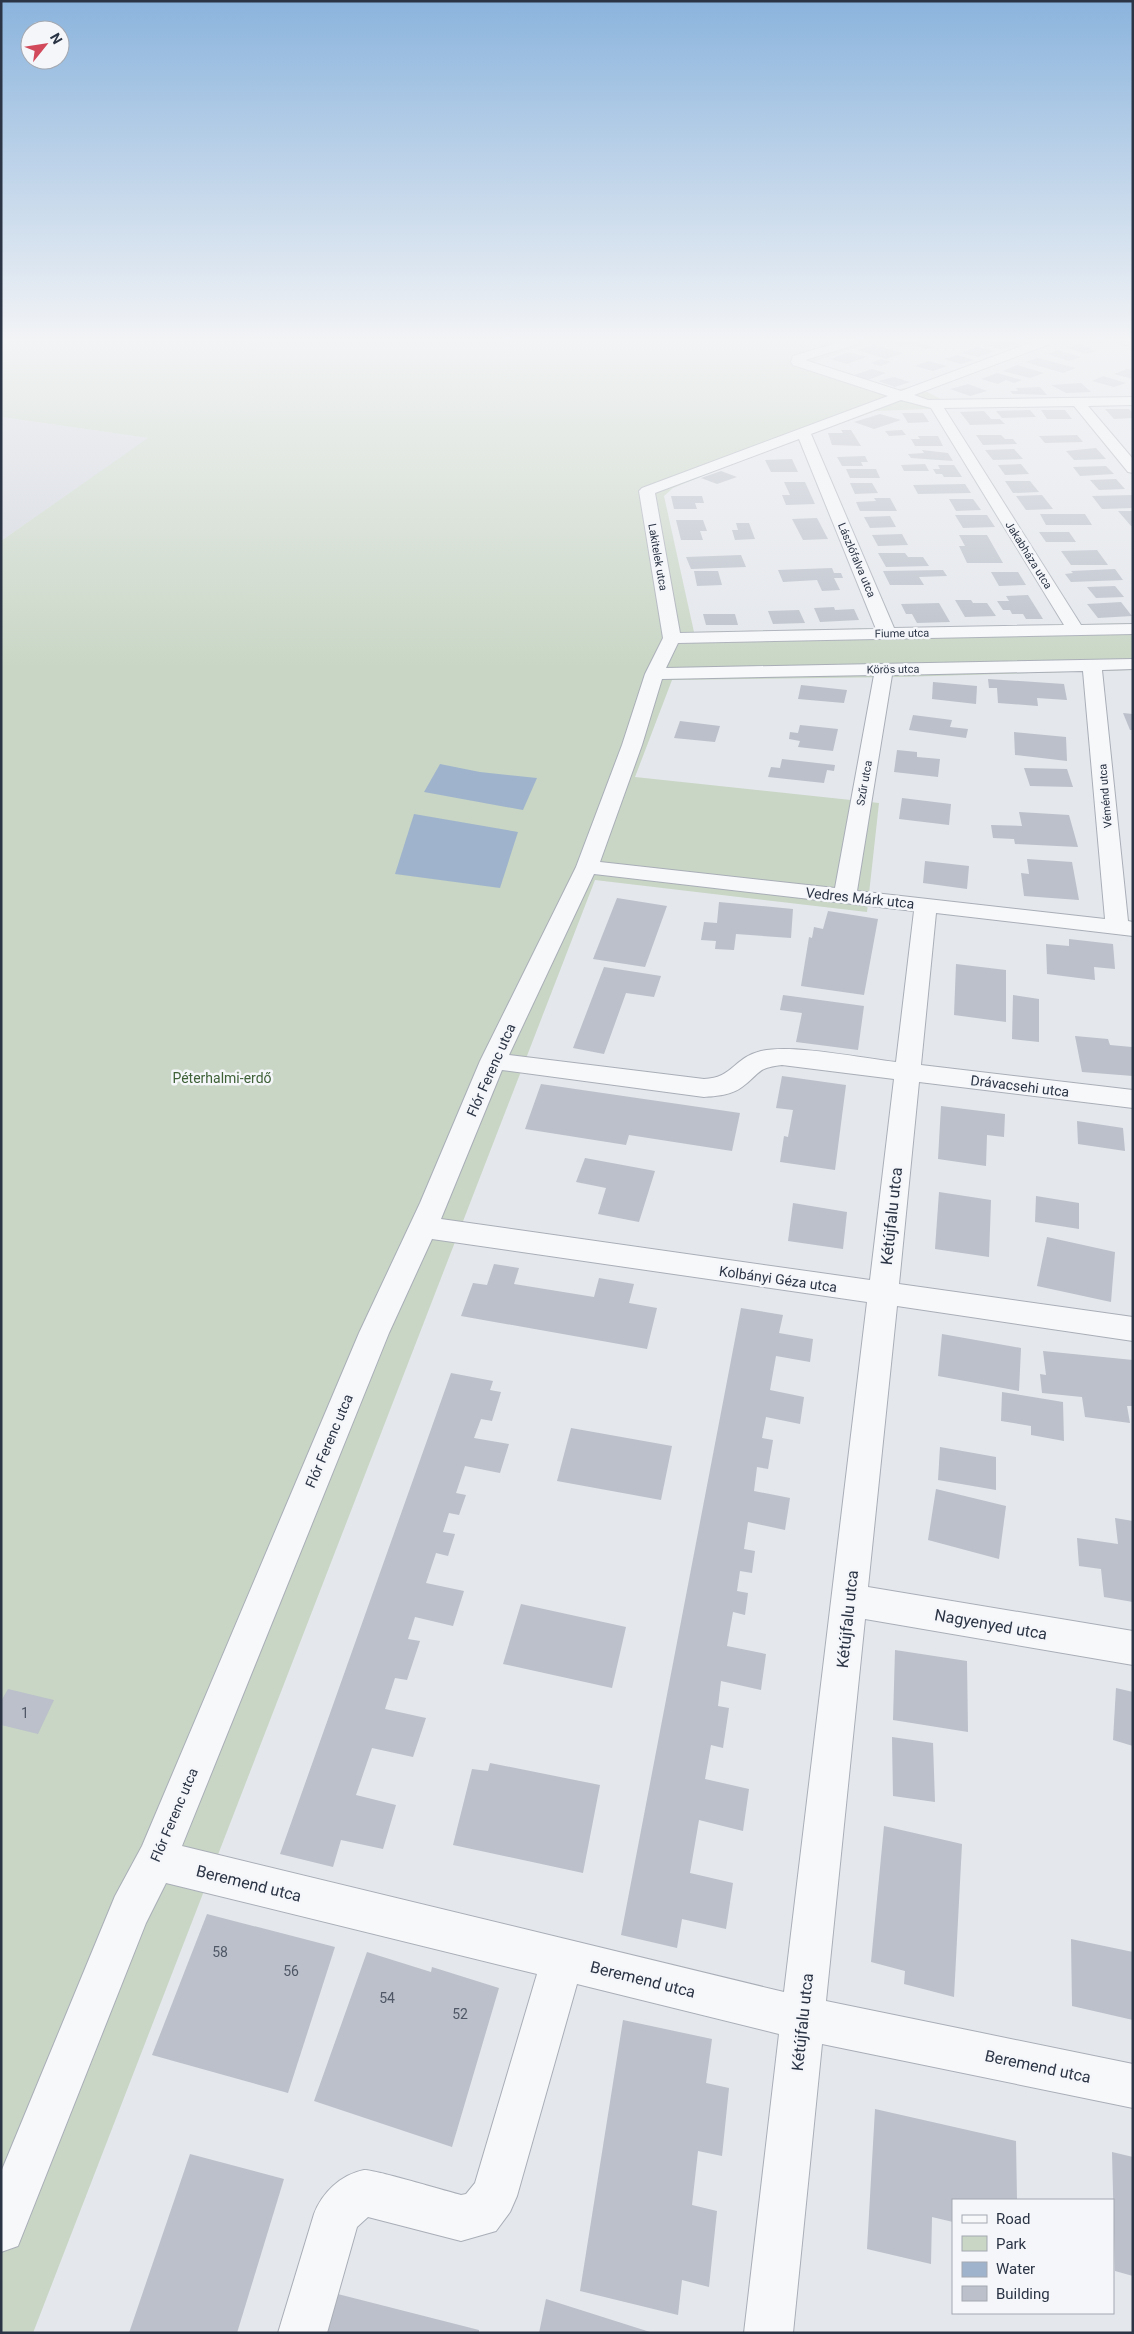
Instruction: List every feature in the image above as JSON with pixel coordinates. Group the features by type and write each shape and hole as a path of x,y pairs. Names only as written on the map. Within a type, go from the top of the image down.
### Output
{"street":[{"name":"Lakitelek utca","path":"672,638 647,491 754,450"},
{"name":"Lászlófalva utca","path":"811,450 887,633"},
{"name":"Jakabháza utca","path":"963,450 1076,630"},
{"path":"1117,450 1133,469"},
{"name":"Fiume utca","path":"672,638 1133,629"},
{"path":"658,665 672,638"},
{"name":"Körös utca","path":"658,665 884,669 1133,664"},
{"name":"Flór Ferenc utca","path":"1,2229 130,1911 156,1860 374,1333 423,1227 493,1061 587,867 632,745 658,665"},
{"name":"Véménd utca","path":"1092,665 1125,928"},
{"name":"Szűr utca","path":"845,896 884,669"},
{"name":"Vedres Márk utca","path":"587,867 1125,928"},
{"name":"Kétújfalu utca","path":"768,2333 926,905"},
{"name":"Drávacsehi utca","path":"493,1061 704,1088 719,1087 732,1082 752,1063 772,1057 1133,1099"},
{"name":"Kolbányi Géza utca","path":"423,1227 1133,1329"},
{"name":"Nagyenyed utca","path":"849,1600 1133,1648"},
{"name":"Beremend utca","path":"156,1860 803,2018 1133,2086"},
{"path":"302,2333 337,2214 350,2201 365,2193 461,2218 479,2214 494,2196 563,1959"}],"shaded area":[{"path":"1,450 132,450 1,541"}],"green space":[{"name":"Péterhalmi-erdő","path":"131,450 767,450 673,488 664,496 694,632 1133,623 1133,670 899,677 672,680 635,777 879,803 867,912 595,880 33,2333 1,2333 1,541"}],"water":[{"path":"440,764 480,772 537,778 523,810 424,792"},
{"path":"414,814 518,832 500,888 395,874"}],"building":[{"path":"922,450 948,453 953,461 911,458 908,454 924,453"},
{"path":"985,450 1015,450 1023,459 993,460"},
{"path":"1098,450 1106,459 1074,460 1066,451"},
{"path":"865,456 868,462 861,462 863,466 842,466 837,457"},
{"path":"792,459 798,472 771,472 765,460"},
{"path":"925,464 929,471 904,471 901,465"},
{"path":"1021,464 1029,474 1005,475 998,465"},
{"path":"938,465 954,465 962,477 944,477 942,474 936,474 933,469 940,469"},
{"path":"1106,466 1114,474 1080,476 1073,467"},
{"path":"846,469 876,469 880,478 850,478"},
{"path":"721,471 737,477 717,484 701,478"},
{"path":"1116,479 1125,489 1099,490 1090,480"},
{"path":"1005,481 1030,481 1039,492 1013,493"},
{"path":"784,482 805,482 815,504 786,505 782,495 790,495"},
{"path":"850,483 872,483 878,493 855,494"},
{"path":"965,484 971,493 918,494 913,485"},
{"path":"1042,495 1053,509 1026,510 1016,496"},
{"path":"1133,495 1133,508 1102,509 1092,496"},
{"path":"671,496 702,496 704,503 695,503 697,509 674,509"},
{"path":"874,498 890,498 897,511 860,511 856,502 876,501"},
{"path":"949,499 973,499 981,510 956,511"},
{"path":"1118,511 1133,511 1133,526 1131,526"},
{"path":"1040,514 1085,514 1092,525 1046,525"},
{"path":"955,515 987,515 995,527 963,528"},
{"path":"890,516 896,527 870,528 864,517"},
{"path":"817,518 828,539 803,540 792,519"},
{"path":"676,520 703,520 707,531 700,531 703,540 681,540"},
{"path":"736,523 749,523 755,539 735,540 732,530 738,530"},
{"path":"1039,532 1069,532 1076,542 1046,542"},
{"path":"902,534 908,545 878,546 872,535"},
{"path":"959,535 987,535 1003,563 967,563 959,546 965,546"},
{"path":"1097,550 1108,565 1071,565 1061,551"},
{"path":"878,553 905,553 908,557 923,557 929,566 886,567"},
{"path":"741,555 746,567 691,569 686,557"},
{"path":"832,568 834,573 841,573 843,578 834,578 840,590 822,591 817,580 783,582 778,570"},
{"path":"1115,569 1123,580 1071,582 1065,574 1073,573 1071,571"},
{"path":"943,570 947,576 919,577 924,585 890,585 883,571"},
{"path":"694,571 718,571 722,585 697,586"},
{"path":"991,572 1018,572 1026,585 999,586"},
{"path":"1115,586 1124,597 1096,598 1087,587"},
{"path":"1028,595 1043,619 1026,619 1023,614 1012,614 1010,610 1003,610 997,601 1009,601 1006,596"},
{"path":"955,600 987,603 996,616 965,617"},
{"path":"1121,602 1132,616 1098,618 1087,604"},
{"path":"939,603 950,622 917,623 912,614 906,614 901,604"},
{"path":"834,607 835,610 854,609 859,620 820,622 814,608"},
{"path":"799,610 805,623 773,624 768,611"},
{"path":"703,614 735,614 738,625 706,625"},
{"path":"988,679 1064,684 1067,700 1037,698 1038,706 998,703 997,688 989,688"},
{"path":"933,682 977,686 976,704 932,699"},
{"path":"801,685 847,690 844,703 798,699"},
{"path":"1123,713 1133,714 1133,730 1130,730"},
{"path":"913,715 952,720 950,727 968,729 966,738 909,730"},
{"path":"680,721 720,726 715,742 674,738"},
{"path":"800,725 838,729 833,751 798,747 800,741 789,739 790,732 798,733"},
{"path":"1014,732 1066,737 1067,761 1015,755"},
{"path":"897,750 917,752 917,757 940,759 938,777 894,772"},
{"path":"782,759 835,765 834,771 827,770 824,783 768,777 771,767 780,768"},
{"path":"1024,768 1067,769 1073,787 1030,786"},
{"path":"902,798 951,804 949,825 899,819"},
{"path":"1019,812 1069,815 1078,847 1015,844 1014,839 993,838 991,825 1022,826"},
{"path":"1027,859 1072,862 1079,900 1024,896 1021,873 1029,874"},
{"path":"925,861 969,866 967,889 923,883"},
{"path":"617,898 667,906 645,967 593,959"},
{"path":"719,902 793,909 791,938 736,934 734,950 715,949 716,941 701,940 704,922 717,923"},
{"path":"828,911 878,919 864,995 801,986 809,937 812,938 814,927 823,929"},
{"path":"1069,939 1113,944 1115,969 1094,967 1095,980 1047,974 1046,944 1069,946"},
{"path":"956,964 1006,970 1006,1022 954,1015"},
{"path":"604,967 661,976 654,997 626,993 604,1054 573,1048"},
{"path":"783,995 864,1006 858,1050 796,1042 802,1013 780,1010"},
{"path":"1013,995 1039,999 1039,1042 1012,1039"},
{"path":"1075,1036 1108,1039 1110,1045 1132,1047 1133,1076 1082,1072"},
{"path":"782,1076 846,1085 835,1170 780,1162 784,1136 788,1137 793,1110 776,1108"},
{"path":"541,1084 740,1113 732,1151 629,1135 626,1145 525,1129"},
{"path":"941,1106 1005,1114 1004,1137 987,1135 986,1166 938,1159"},
{"path":"1077,1121 1123,1128 1125,1151 1078,1144"},
{"path":"585,1158 655,1171 639,1222 598,1214 606,1188 576,1182"},
{"path":"939,1192 991,1200 989,1257 935,1249"},
{"path":"1036,1196 1079,1203 1079,1229 1035,1222"},
{"path":"793,1203 847,1212 843,1249 788,1241"},
{"path":"1047,1237 1115,1252 1111,1302 1037,1286"},
{"path":"494,1264 519,1268 514,1284 594,1297 599,1278 634,1284 629,1303 657,1308 647,1349 461,1316 473,1283 487,1285"},
{"path":"741,1308 783,1315 779,1333 813,1339 810,1362 776,1356 770,1390 804,1397 800,1424 766,1417 762,1438 773,1440 768,1469 757,1467 754,1491 790,1498 785,1530 748,1522 744,1549 755,1551 752,1573 740,1571 737,1591 748,1593 745,1615 733,1612 727,1646 766,1654 761,1690 721,1681 718,1706 729,1708 723,1748 711,1745 705,1779 749,1789 743,1831 699,1820 690,1873 733,1883 726,1929 682,1919 677,1948 621,1935"},
{"path":"942,1334 1021,1348 1019,1391 938,1376"},
{"path":"1043,1351 1133,1360 1133,1406 1127,1406 1130,1423 1085,1417 1082,1397 1042,1393 1040,1374 1046,1375"},
{"path":"451,1373 493,1381 490,1390 501,1392 492,1421 481,1419 474,1438 509,1444 500,1473 465,1466 456,1493 466,1495 459,1515 449,1513 443,1532 455,1534 448,1556 436,1553 426,1583 464,1591 453,1626 415,1617 408,1639 420,1641 407,1680 395,1678 385,1709 426,1718 413,1757 372,1748 356,1795 396,1805 383,1849 341,1840 333,1867 280,1854"},
{"path":"1002,1392 1063,1402 1064,1441 1031,1435 1031,1426 1001,1421"},
{"path":"571,1428 672,1446 661,1500 557,1481"},
{"path":"940,1447 996,1457 996,1490 938,1480"},
{"path":"936,1489 1006,1506 999,1559 928,1540"},
{"path":"1115,1518 1133,1521 1133,1602 1104,1597 1101,1569 1079,1566 1077,1538 1118,1544"},
{"path":"521,1604 626,1627 612,1688 503,1664"},
{"path":"895,1650 967,1661 968,1732 893,1720"},
{"path":"1116,1688 1133,1692 1133,1746 1113,1740"},
{"path":"8,1689 54,1700 38,1734 1,1725 1,1701"},
{"path":"892,1737 933,1743 935,1802 893,1796"},
{"path":"490,1763 600,1785 583,1873 453,1845 472,1769 488,1771"},
{"path":"884,1826 962,1844 954,1997 904,1984 905,1971 871,1962"},
{"path":"207,1914 335,1947 288,2093 152,2055"},
{"path":"1071,1939 1133,1952 1133,2020 1072,2006"},
{"path":"367,1952 431,1972 432,1967 499,1988 452,2147 314,2101"},
{"path":"623,2020 712,2039 706,2083 729,2088 722,2156 698,2151 692,2205 717,2211 709,2287 682,2280 678,2315 580,2291"},
{"path":"875,2109 1016,2141 1017,2199 952,2199 952,2222 932,2217 931,2264 867,2249"},
{"path":"1112,2152 1133,2157 1133,2276 1115,2271"},
{"path":"190,2154 284,2179 237,2333 129,2333"},
{"path":"322,2290 479,2330 479,2333 311,2333"},
{"path":"546,2299 650,2332 650,2333 539,2333"}]}
